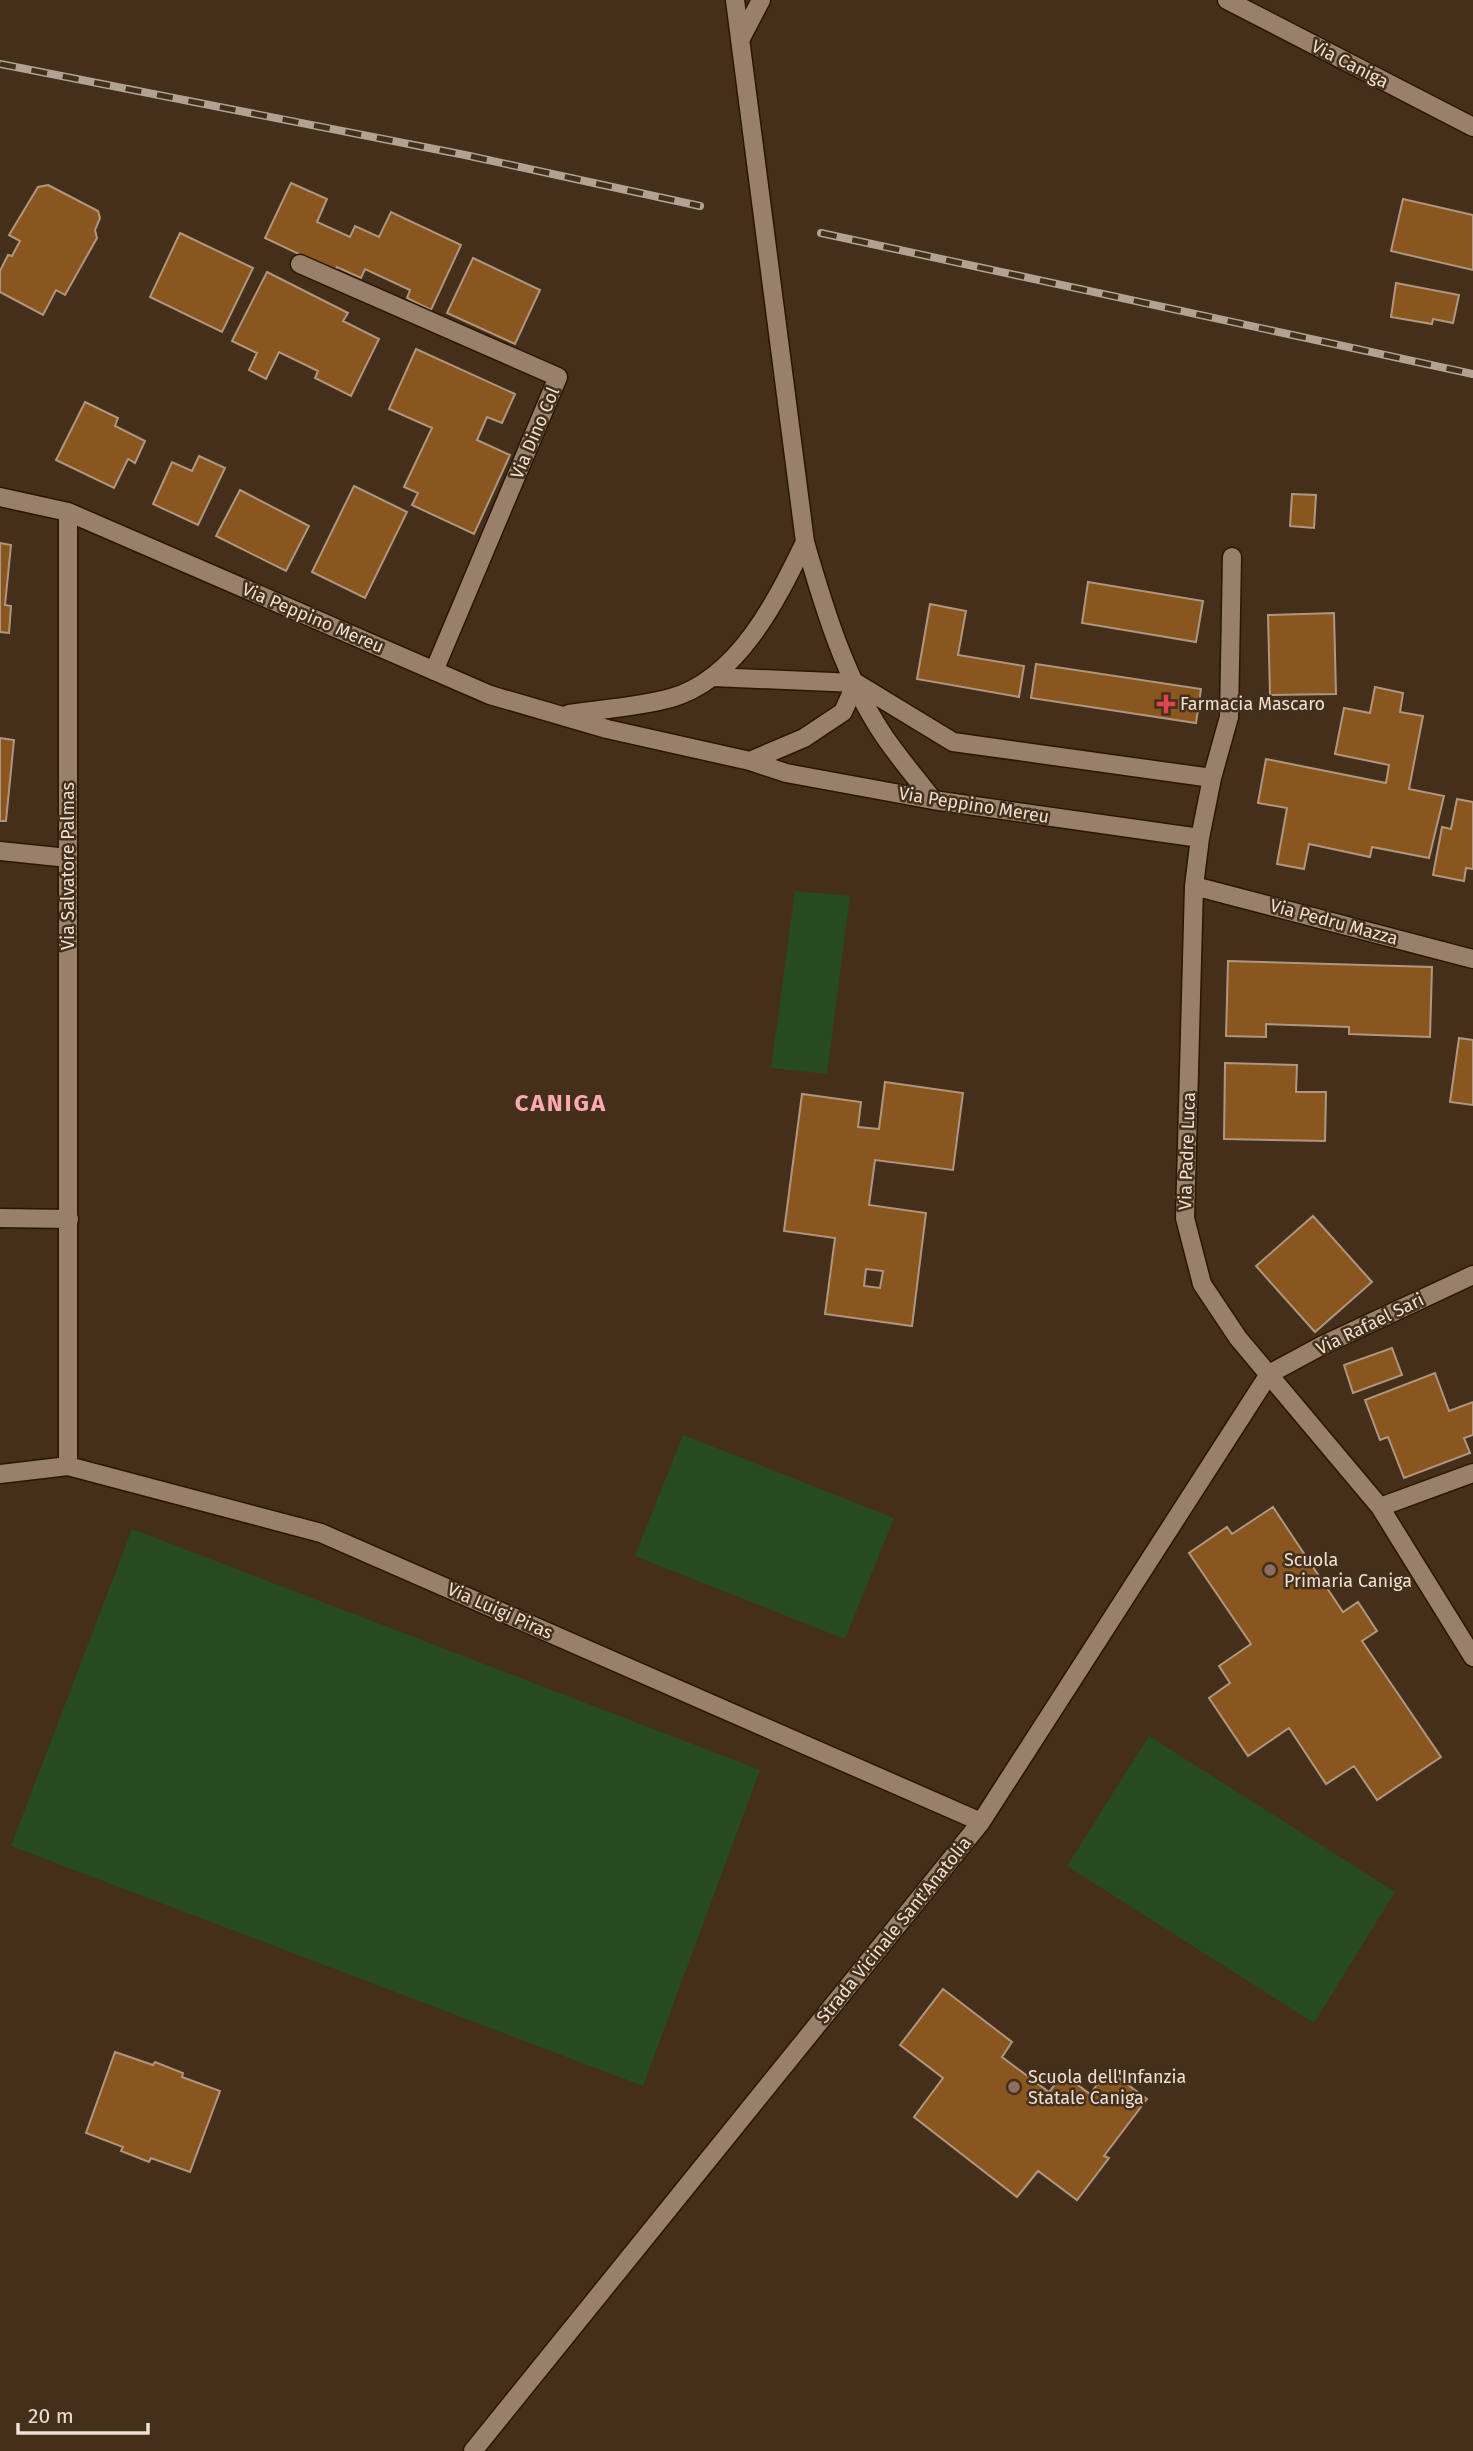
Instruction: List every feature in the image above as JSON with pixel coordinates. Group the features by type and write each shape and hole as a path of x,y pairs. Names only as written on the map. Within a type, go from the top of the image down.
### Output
{"street":[{"path":"735,0 805,542 826,616 856,683 883,735 933,800"},
{"path":"740,40 761,0"},
{"name":"Via Caniga","path":"1227,0 1473,127"},
{"name":"Via Dino Col","path":"300,264 558,377 434,671"},
{"name":"Via Peppino Mereu","path":"0,497 68,512 490,695 560,716 750,761 786,773 933,800 1200,838"},
{"name":"Via Salvatore Palmas","path":"68,512 68,1466"},
{"name":"Via Peppino Mereu","path":"560,716 673,697 713,677 761,624 805,542"},
{"name":"Via Padre Luca","path":"1232,557 1229,717 1212,778 1194,886 1185,1218 1202,1284 1238,1338 1380,1507 1473,1657"},
{"name":"Via Peppino Mereu","path":"713,677 856,683"},
{"path":"750,761 804,738 843,712 856,683"},
{"path":"856,683 953,742 1212,778"},
{"path":"0,851 68,858"},
{"name":"Via Pedru Mazza","path":"1194,886 1473,959"},
{"path":"0,1217 69,1219"},
{"name":"Via Rafael Sari","path":"1269,1374 1321,1346 1473,1275"},
{"name":"Strada Vicinale Sant'Anatolia","path":"473,2451 981,1822 1269,1374"},
{"name":"Via Luigi Piras","path":"0,1474 68,1466 321,1533 981,1822"},
{"path":"1380,1507 1473,1473"}],"green space":[{"path":"795,891 850,896 827,1074 771,1068"},
{"path":"683,1435 894,1518 845,1639 635,1556"},
{"path":"132,1529 760,1770 643,2086 11,1846"},
{"path":"1149,1736 1395,1892 1314,2023 1067,1866"}],"building":[{"path":"291,183 327,199 317,222 350,237 355,226 379,237 391,212 461,245 431,310 407,298 410,290 365,269 361,278 337,267 335,271 265,238"},
{"path":"48,185 98,211 100,218 95,230 97,238 65,295 56,290 43,315 0,292 0,271 8,255 12,256 20,241 9,235 38,187"},
{"path":"1403,199 1473,215 1473,270 1391,251"},
{"path":"180,233 253,268 222,332 150,297"},
{"path":"473,258 540,290 515,344 447,313"},
{"path":"267,272 348,313 343,321 379,339 351,396 315,378 318,371 279,352 266,379 249,370 257,353 232,341"},
{"path":"1396,283 1459,295 1453,323 1433,319 1432,324 1391,317"},
{"path":"416,349 515,394 502,423 487,417 477,440 510,455 474,534 412,505 418,493 404,487 432,428 389,409"},
{"path":"85,402 118,418 115,426 145,441 135,463 128,459 114,488 56,460"},
{"path":"199,456 225,468 198,525 153,504 172,462 192,471"},
{"path":"354,486 407,512 365,598 312,572"},
{"path":"240,490 309,526 286,571 216,536"},
{"path":"1292,494 1316,495 1314,528 1290,526"},
{"path":"0,543 11,545 5,605 11,606 9,633 0,632"},
{"path":"1088,582 1203,601 1196,642 1082,623"},
{"path":"930,604 966,611 958,655 1024,666 1019,697 917,679"},
{"path":"1334,613 1336,694 1270,695 1268,615"},
{"path":"1036,664 1201,689 1196,723 1031,698"},
{"path":"1375,687 1403,693 1400,712 1423,716 1409,789 1444,796 1429,858 1372,847 1370,857 1309,844 1304,869 1277,864 1287,808 1258,803 1266,759 1386,783 1389,765 1335,754 1344,708 1370,713"},
{"path":"0,738 14,740 6,821 0,821"},
{"path":"1457,799 1473,802 1473,869 1466,868 1464,881 1433,875 1442,827 1451,829"},
{"path":"1228,961 1432,967 1430,1037 1349,1034 1349,1027 1266,1024 1266,1037 1226,1036"},
{"path":"1459,1038 1473,1040 1473,1105 1450,1102"},
{"path":"1225,1063 1297,1065 1296,1092 1326,1092 1325,1141 1224,1139"},
{"path":"885,1082 963,1093 953,1170 875,1160 869,1205 926,1213 912,1326 825,1314 835,1238 784,1231 802,1094 861,1102 858,1127 879,1129","holes":["866,1269 883,1271 880,1288 864,1286"]},
{"path":"1313,1216 1372,1282 1315,1332 1256,1266"},
{"path":"1392,1348 1402,1375 1353,1393 1344,1365"},
{"path":"1435,1373 1449,1411 1473,1402 1473,1435 1464,1438 1470,1453 1404,1478 1388,1437 1380,1440 1365,1400"},
{"path":"1273,1507 1343,1612 1358,1602 1377,1631 1362,1641 1441,1757 1377,1800 1354,1766 1326,1784 1289,1728 1248,1756 1209,1698 1230,1683 1219,1666 1251,1644 1189,1553 1227,1527 1232,1534"},
{"path":"943,1989 1012,2042 1002,2057 1049,2092 1063,2074 1090,2094 1108,2070 1147,2099 1104,2156 1109,2158 1077,2200 1038,2171 1017,2197 914,2117 943,2078 900,2045"},
{"path":"115,2052 153,2065 155,2062 183,2073 182,2077 220,2091 190,2172 151,2158 149,2162 121,2151 123,2147 86,2133"}],"railway":[{"path":"0,64 465,155 700,206"},
{"path":"821,233 1473,374"}],"place":[{"name":"Farmacia Mascaro","path":"1166,704"},
{"name":"Scuola Primaria Caniga","path":"1270,1570"},
{"name":"Scuola dell'Infanzia Statale Caniga","path":"1014,2087"}],"district":[{"name":"CANIGA","path":"561,1103"}]}
